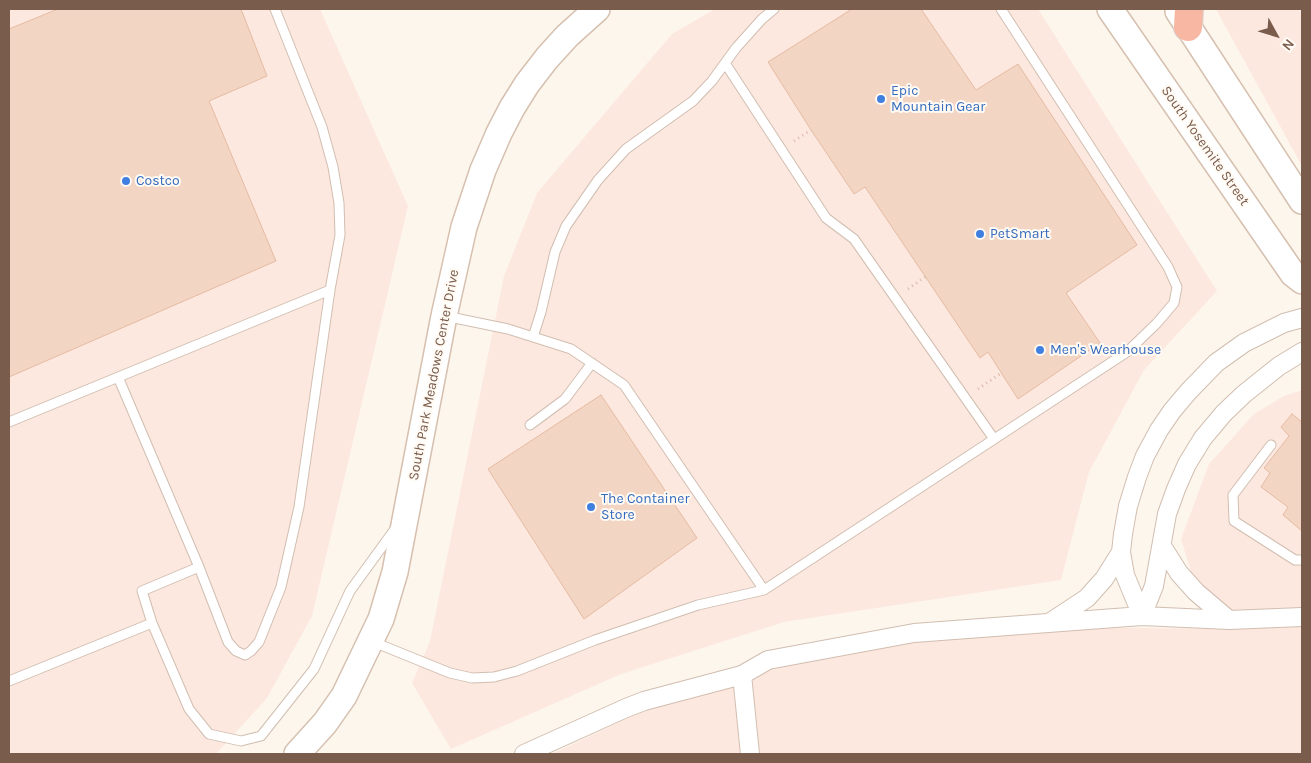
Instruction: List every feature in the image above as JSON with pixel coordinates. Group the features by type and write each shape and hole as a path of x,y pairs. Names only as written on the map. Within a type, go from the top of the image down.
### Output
{"main road":[{"name":"South Park Meadows Center Drive","path":"297,754 325,723 344,696 382,619 395,572 444,316 464,227 483,170 499,133 527,84 567,36 597,9"},
{"name":"South Yosemite Street","path":"1110,9 1293,274 1302,281"},
{"path":"1184,15 1302,201"}],"street":[{"path":"1142,616 1125,575 1121,552 1128,506 1145,456 1172,411 1216,363 1244,343 1284,323 1302,318"},
{"path":"1142,616 1154,586 1167,514 1187,464 1203,438 1224,413 1279,366 1302,352"},
{"path":"1162,546 1178,573 1196,592 1229,620"},
{"path":"1051,622 1087,598 1104,579 1121,552"},
{"path":"524,754 644,701 742,676 768,660 914,633 1142,616 1229,620 1302,617"},
{"path":"742,676 750,754"}],"lane":[{"path":"118,377 199,567 228,642 236,651 245,655 251,651 261,636 281,586 299,507 330,290 340,235 339,203 333,167 322,127 275,9"},
{"path":"533,337 555,252 566,226 598,180 626,149 693,101 712,82 736,48 762,19 774,9"},
{"path":"371,641 450,673 472,678 494,677 517,671 595,640 698,605 764,590 1127,352 1157,323 1174,303 1177,287 1168,267 1001,9"},
{"path":"725,63 826,218 854,238 994,439"},
{"path":"9,422 330,290"},
{"path":"444,316 508,329 571,349 624,386 764,590"},
{"path":"530,425 565,399 592,363"},
{"path":"1271,445 1233,495 1234,521 1295,560 1302,560"},
{"path":"199,567 142,591 152,623 189,709 209,734 241,741 261,736 314,669 350,591 406,513"},
{"path":"9,681 152,623"}],"path":[{"path":"895,297 925,277"},
{"path":"965,397 1001,373"}],"shaded area":[{"path":"9,9 320,9 408,206 312,616 267,698 216,754 9,754"},
{"path":"715,9 1038,9 1217,291 1144,370 1089,472 1061,580 784,622 621,674 451,749 412,683 430,641 504,276 537,193 672,34"},
{"path":"1216,9 1302,9 1302,166 1224,24"},
{"path":"1302,390 1302,754 552,754 658,704 800,656 907,639 1052,627 1244,629 1192,575 1181,539 1209,464 1254,414 1284,396"}],"building":[{"name":"Costco","path":"58,9 241,9 267,76 209,101 276,261 9,377 9,29"},
{"path":"852,9 921,9 976,90 1018,64 1137,245 1066,293 1100,343 1018,399 988,352 980,358 865,187 854,194 768,62"},
{"path":"601,395 697,538 584,619 488,469"},
{"path":"1292,414 1302,422 1302,531 1283,515 1288,507 1261,487 1270,473 1264,468 1289,436 1281,427"}],"place":[{"name":"Epic Mountain Gear","path":"881,99"},
{"name":"Costco","path":"126,181"},
{"name":"PetSmart","path":"980,234"},
{"name":"Men's Wearhouse","path":"1040,350"},
{"name":"The Container Store","path":"591,507"}]}
